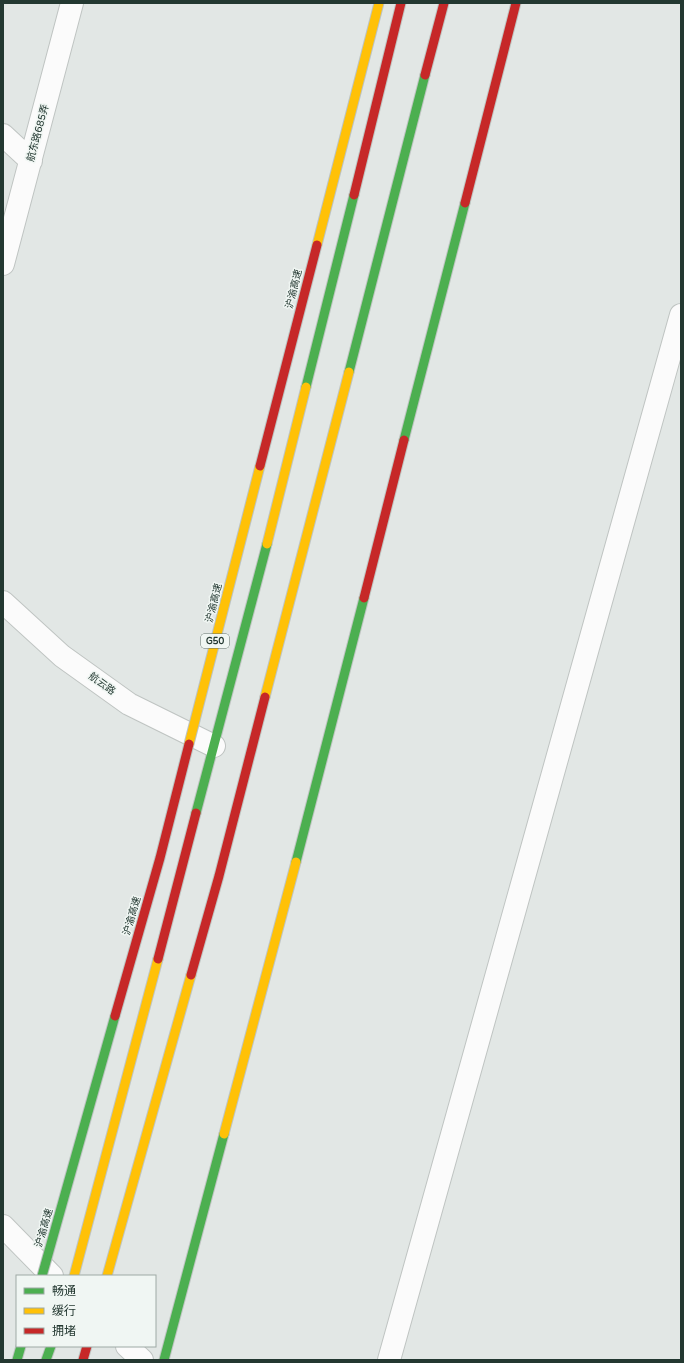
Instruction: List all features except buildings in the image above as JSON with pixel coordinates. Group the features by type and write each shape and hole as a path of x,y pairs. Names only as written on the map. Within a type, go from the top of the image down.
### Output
{"main road":[{"name":"沪渝高速","path":"42,1275 160,858 379,3"},
{"path":"74,1275 269,537 401,3"},
{"path":"107,1275 219,876 444,3"},
{"path":"164,1360 302,839 516,3"},
{"path":"17,1360 21,1347"},
{"path":"46,1360 51,1347"},
{"path":"82,1360 87,1347"}],"street":[{"name":"航东路685弄","path":"3,264 72,3"},
{"path":"3,136 31,161"},
{"path":"390,1360 681,315"},
{"name":"航云路","path":"3,602 62,656 129,704 214,746"},
{"path":"3,1226 51,1275"},
{"path":"128,1347 142,1360"}],"traffic: fast":[{"path":"349,372 425,75"},
{"path":"306,387 354,195"},
{"path":"404,440 465,203"},
{"path":"196,813 267,544"},
{"path":"296,862 364,598"},
{"path":"42,1275 115,1016"},
{"path":"164,1360 224,1134"},
{"path":"17,1360 21,1347"},
{"path":"46,1360 51,1347"}],"traffic: slow":[{"path":"317,245 379,3"},
{"path":"265,697 349,372"},
{"path":"267,544 306,387"},
{"path":"189,744 260,466"},
{"path":"224,1134 296,862"},
{"path":"74,1275 158,959"},
{"path":"107,1275 191,975"}],"traffic: jam":[{"path":"354,195 401,3"},
{"path":"425,75 444,3"},
{"path":"465,203 516,3"},
{"path":"260,466 317,245"},
{"path":"364,598 404,440"},
{"path":"191,975 219,876 265,697"},
{"path":"115,1016 160,858 189,744"},
{"path":"158,959 196,813"},
{"path":"83,1360 87,1347"}]}
